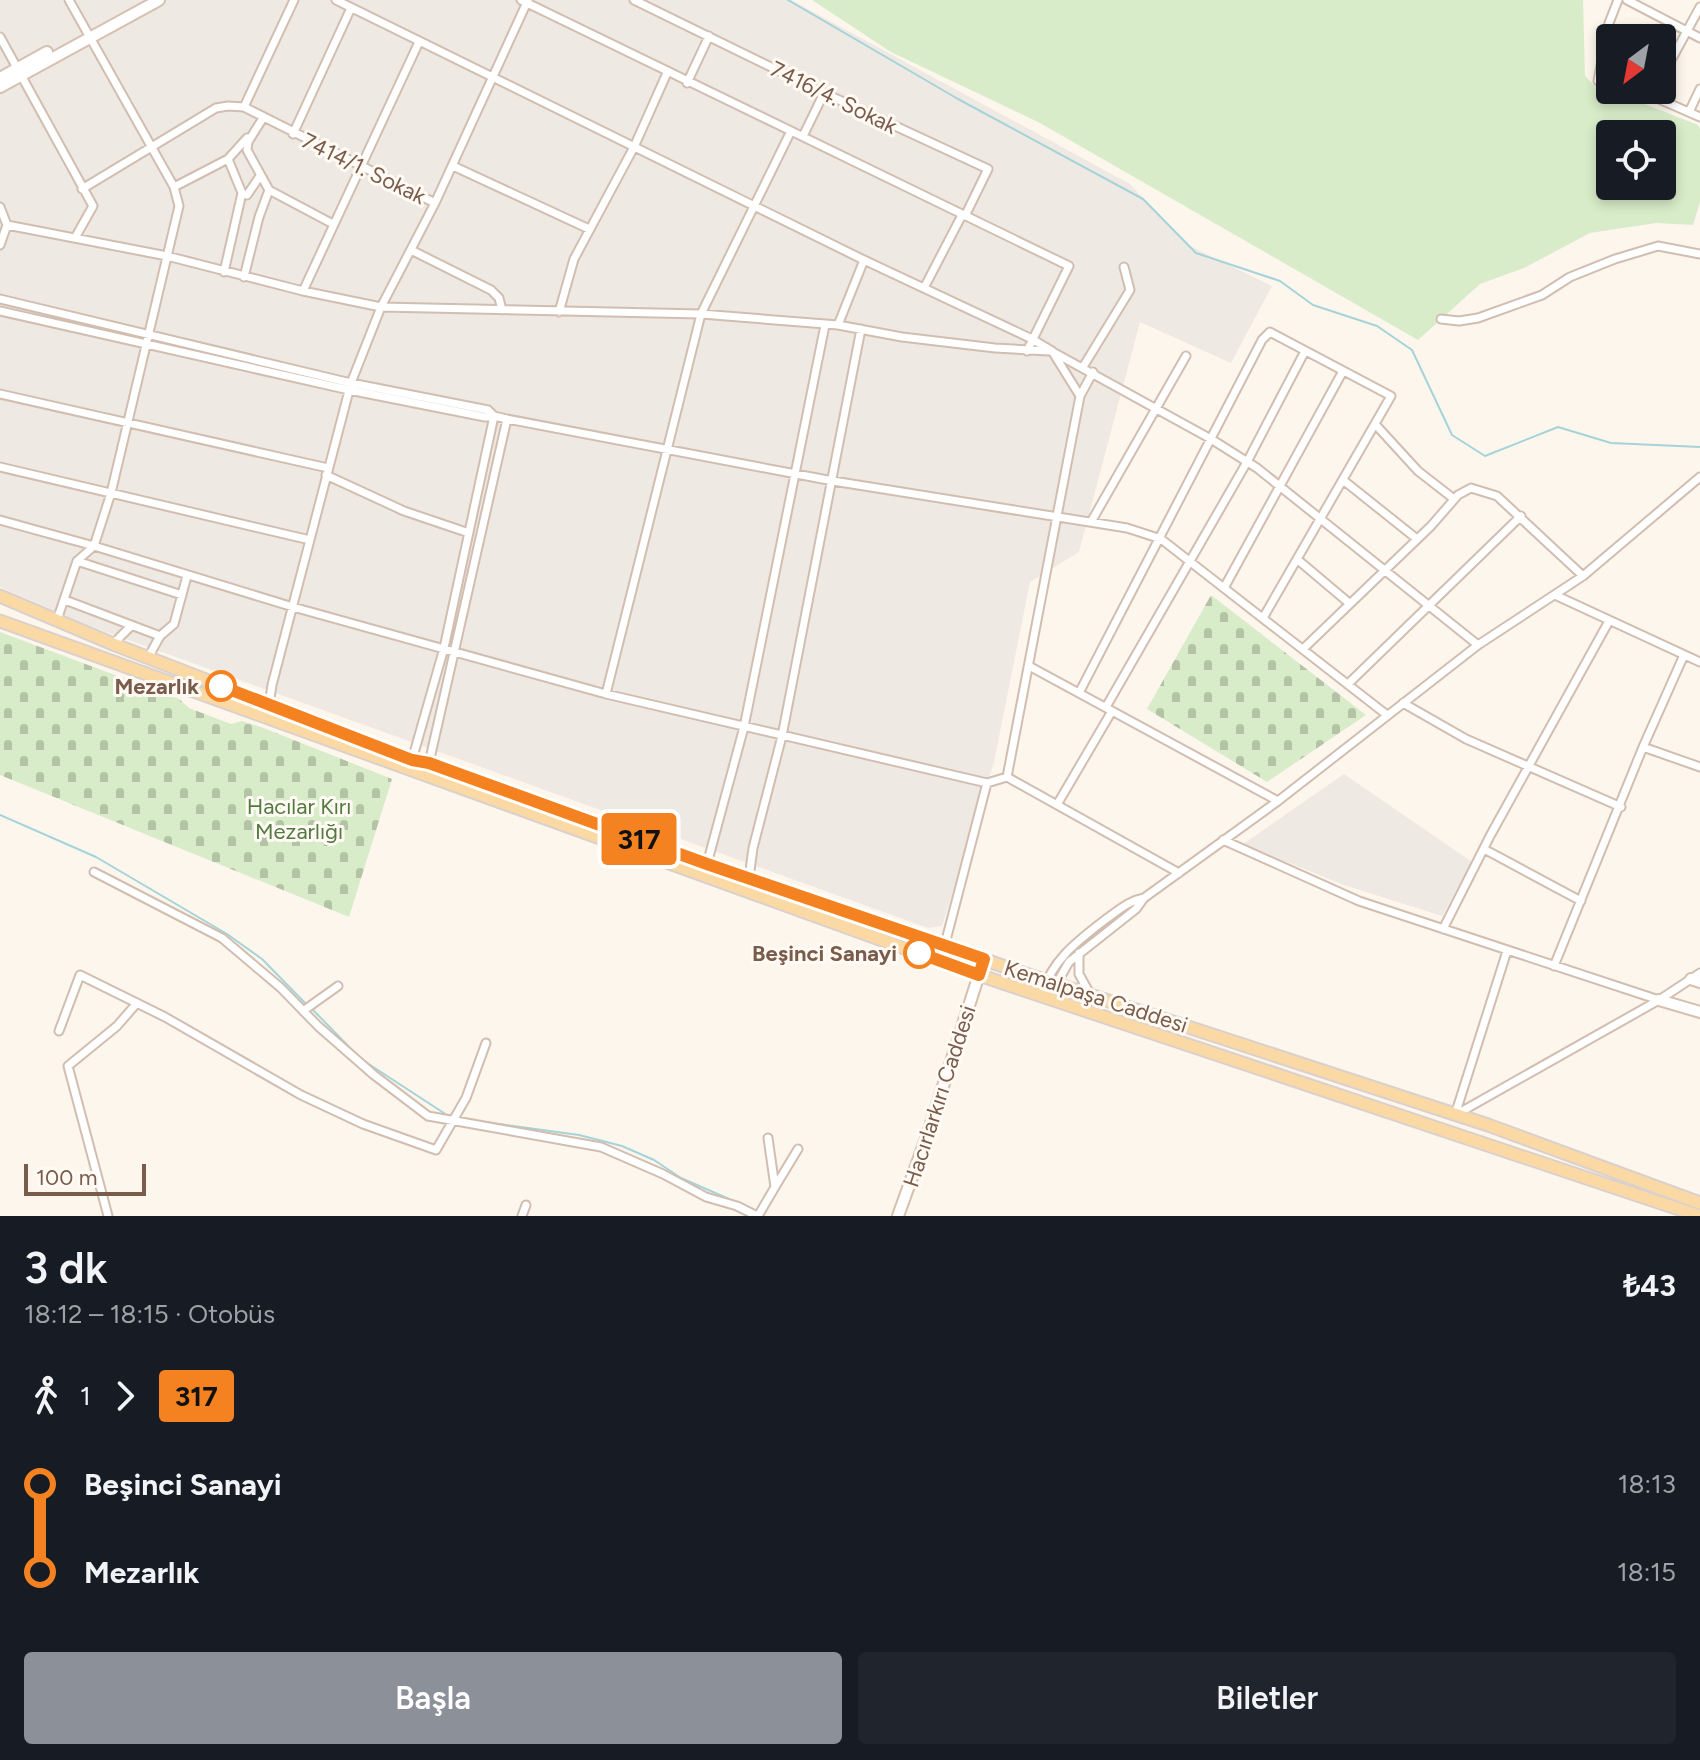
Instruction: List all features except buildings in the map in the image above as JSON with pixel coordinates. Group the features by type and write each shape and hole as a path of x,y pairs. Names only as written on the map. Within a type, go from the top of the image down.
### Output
{"main road":[{"name":"Kemalpaşa Caddesi","path":"0,596 113,644 412,760 429,763 707,864 984,959 1455,1115 1700,1203"},
{"name":"Kemalpaşa Caddesi","path":"0,621 979,975 1700,1216"},
{"path":"1047,996 1052,982"}],"street":[{"path":"57,620 77,561 94,546 111,493 179,206 174,187 69,0"},
{"path":"0,78 18,72 144,0"},
{"path":"88,34 159,0"},
{"path":"82,189 216,108 244,107 294,0"},
{"path":"336,0 755,207 1032,339 1157,408 1211,439 1281,487 1478,645"},
{"name":"7416/4. Sokak","path":"634,0 988,169 963,215"},
{"path":"1609,24 1618,0"},
{"path":"1627,0 1700,38"},
{"path":"269,705 350,387 381,307 453,166 525,1 687,83 1069,266 1027,351"},
{"path":"1676,51 1700,7"},
{"path":"293,134 351,8"},
{"path":"687,83 709,36"},
{"path":"0,37 93,206 75,238"},
{"path":"303,291 419,42"},
{"path":"0,87 18,72"},
{"path":"559,312 574,259 634,147 667,73"},
{"path":"1689,112 1700,89"},
{"path":"803,136 824,93"},
{"path":"1674,104 1700,117"},
{"name":"7414/1. Sokak","path":"244,107 435,203"},
{"path":"174,187 228,159 263,118"},
{"path":"263,118 248,142 247,150 269,190 333,224"},
{"path":"606,694 701,314 791,131"},
{"path":"228,159 245,194 263,203"},
{"path":"453,166 589,229"},
{"path":"224,272 245,194 260,176"},
{"path":"244,277 269,190"},
{"path":"0,208 7,225 0,245"},
{"path":"924,288 963,215"},
{"path":"7,225 167,256 244,277 381,307 701,314 838,325 902,337 1052,351"},
{"path":"1441,319 1459,321 1478,318 1542,295 1570,277 1615,259 1658,246 1700,254"},
{"path":"411,250 491,290 499,298 502,310"},
{"path":"838,325 864,260"},
{"path":"1083,367 1130,290 1124,267"},
{"path":"0,299 148,333 350,387"},
{"path":"0,311 485,417 494,416 833,481 1127,528 1161,539 1387,715"},
{"path":"707,864 744,727 825,325"},
{"path":"749,878 753,848 782,736 861,329"},
{"path":"1079,693 1262,340 1270,332 1391,396 1263,618"},
{"path":"1052,351 1080,396"},
{"path":"1058,803 1305,351"},
{"path":"1091,522 1186,356"},
{"path":"1224,588 1343,371"},
{"path":"1007,777 1080,396 1093,372"},
{"path":"0,394 327,471 404,511 469,533"},
{"path":"412,760 444,648 494,416"},
{"path":"429,763 507,419"},
{"path":"1375,424 1418,471 1454,499"},
{"path":"0,467 310,540"},
{"path":"1052,982 1079,953 1136,909 1144,898 1278,801 1478,645 1583,576 1700,477"},
{"path":"1343,480 1417,539"},
{"path":"1303,649 1454,499 1471,488 1497,496 1583,576"},
{"path":"1348,684 1521,516"},
{"path":"0,520 293,607 606,694 987,783 1007,777 1179,873"},
{"path":"1298,560 1349,603"},
{"path":"77,561 182,595"},
{"path":"149,656 160,636 174,624 187,576"},
{"path":"1555,595 1700,662"},
{"path":"65,600 160,636"},
{"path":"1443,929 1609,621"},
{"path":"113,644 131,626"},
{"path":"1554,966 1684,655"},
{"path":"1029,666 1278,801"},
{"path":"1403,703 1466,739 1621,807"},
{"path":"1643,747 1700,767"},
{"path":"945,944 987,783"},
{"path":"1223,840 1359,901 1700,1012"},
{"path":"1484,849 1581,901"},
{"path":"94,872 222,938 374,1075 428,1116 601,1147 706,1197 758,1216 798,1149"},
{"path":"1052,982 1061,957 1075,943 1131,900 1144,898"},
{"path":"1455,1115 1507,951"},
{"path":"1079,953 1079,974 1091,995"},
{"name":"Hacırlarkırı Caddesi","path":"898,1216 984,959"},
{"path":"59,1031 80,975 137,1003 301,1095 363,1124 436,1150 466,1098 486,1043"},
{"path":"1455,1115 1697,978"},
{"path":"305,1010 338,986"},
{"path":"108,1216 68,1066 117,1026 137,1003"},
{"path":"768,1138 775,1187"},
{"path":"522,1216 526,1205"}],"shaded area":[{"path":"0,0 791,0 1130,184 1186,244 1272,286 1231,363 1140,322 1079,552 1030,582 994,762 942,926 928,928 95,628 0,587"},
{"path":"1344,774 1472,862 1442,916 1344,885 1243,844"}],"green space":[{"path":"812,0 1583,0 1585,76 1596,88 1596,104 1645,104 1698,125 1700,202 1693,225 1656,223 1590,233 1524,268 1480,284 1418,340 1040,123 891,52"},
{"path":"1211,595 1366,715 1267,782 1147,709"},
{"name":"Hacılar Kırı Mezarlığı","path":"0,632 179,699 189,708 231,724 242,721 261,727 392,779 349,917 0,775"}],"waterway":[{"path":"788,0 958,99 1143,199 1196,253 1280,281 1313,305 1377,326 1412,350 1452,435 1485,456 1558,427 1611,443 1700,447"},
{"path":"0,815 96,857 227,934 262,959 306,1004"},
{"path":"311,1008 361,1059 450,1117"},
{"path":"476,1121 579,1135 622,1146 654,1160 681,1178 745,1206"}],"bus line":[{"name":"317","path":"221,686 412,760 429,763 707,864 984,959 979,975 919,953"}],"place":[{"name":"Mezarlık","path":"221,686"},
{"name":"Beşinci Sanayi","path":"919,953"}]}
